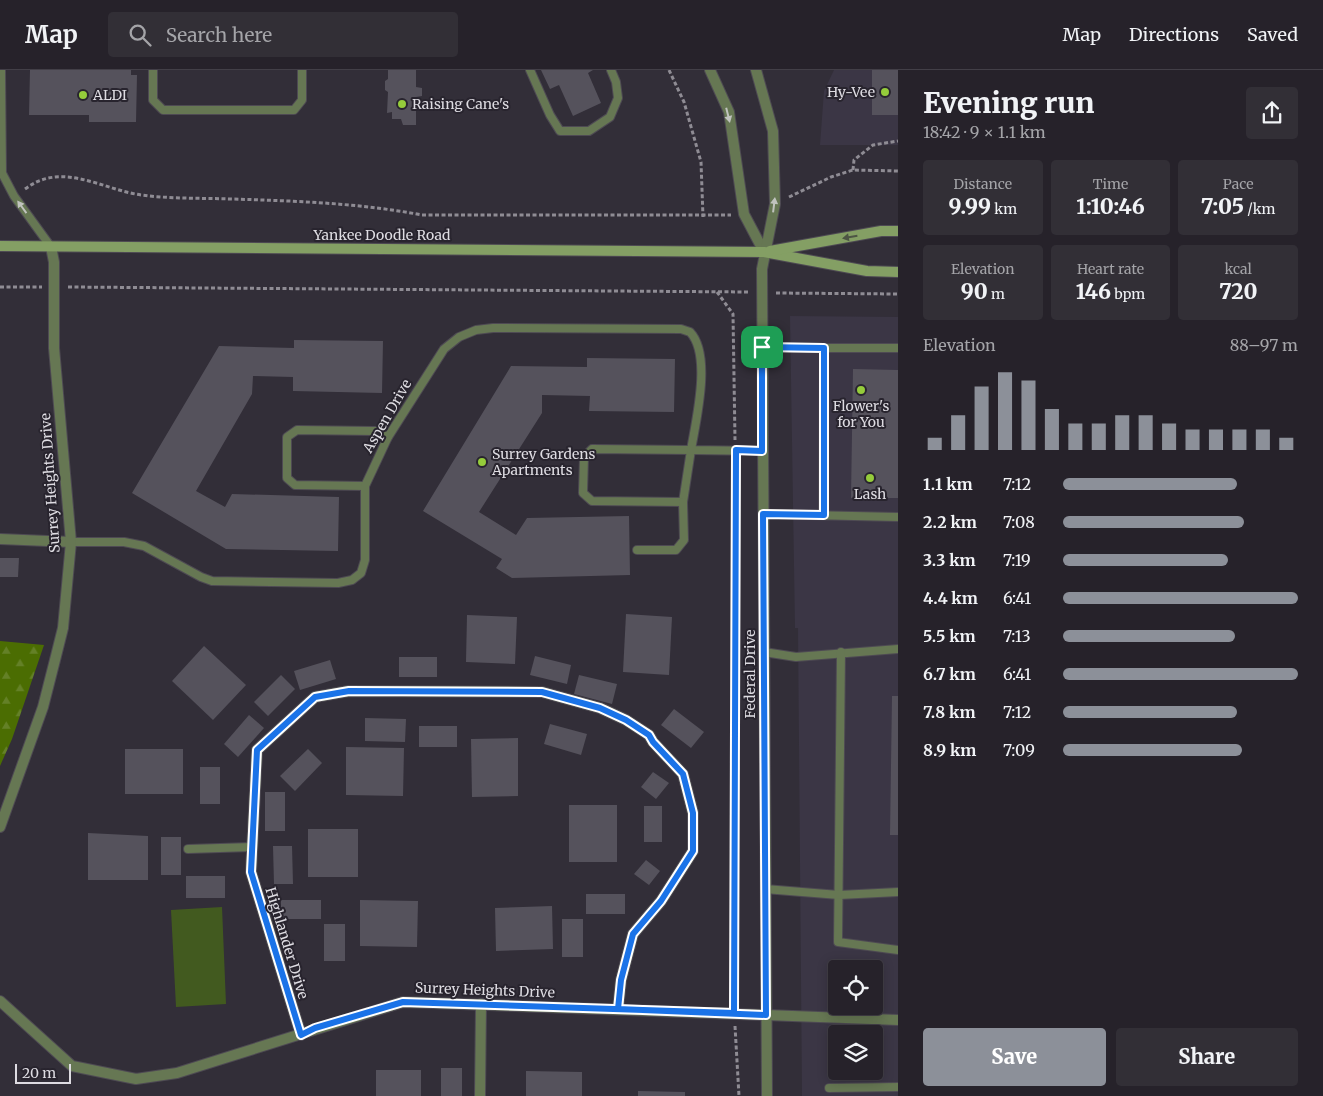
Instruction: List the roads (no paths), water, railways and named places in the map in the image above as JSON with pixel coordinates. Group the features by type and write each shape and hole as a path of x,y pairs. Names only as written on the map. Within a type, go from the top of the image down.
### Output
{"main road":[{"name":"Yankee Doodle Road","path":"764,252 881,231 898,231"},
{"name":"Yankee Doodle Road","path":"0,246 764,252 867,271 898,272"}],"street":[{"path":"710,70 729,112 744,214 764,252"},
{"name":"Federal Drive","path":"756,70 773,131 775,204 764,252 762,293 766,1096"},
{"name":"Surrey Heights Drive","path":"0,827 42,707 63,628 70,542 54,348 54,262 51,246"},
{"name":"Aspen Drive","path":"0,539 70,542"},
{"name":"Highlander Drive","path":"301,1035 251,872 257,750 315,697 349,691 542,692 600,708 626,720 649,735 653,742 683,774 693,813 693,851 661,901 633,934 621,980 618,1009"},
{"name":"Surrey Heights Drive","path":"0,1001 72,1066 136,1079 177,1073 301,1035 315,1028 403,1002 898,1020"},
{"path":"480,1096 481,1004"}],"lane":[{"path":"1,70 2,173 14,196 51,246"},
{"path":"153,70 153,100 163,110 294,110 302,100 302,70"},
{"path":"530,70 560,131 589,131 610,117 618,98 612,70"},
{"name":"Aspen Drive","path":"70,542 124,542 144,546 212,581 338,583 352,580 361,573 365,560 365,486 388,437 444,349 459,338 476,330 493,328 681,329 690,332 697,339 700,347 701,387 683,502 684,540 676,550 637,550"},
{"path":"762,347 898,348"},
{"path":"824,348 824,515"},
{"path":"365,486 295,485 287,478 288,437 297,430 376,431 388,437"},
{"path":"683,502 592,501 583,493 584,458 592,449 762,451"},
{"path":"763,514 898,517"},
{"path":"764,652 796,657 898,649"},
{"path":"841,652 838,942 898,950"},
{"path":"188,849 252,847"},
{"path":"765,889 839,895 898,892"},
{"path":"829,1088 898,1087"}],"place":[{"name":"Hy-Vee","path":"885,92"},
{"name":"ALDI","path":"83,95"},
{"name":"Raising Cane's","path":"402,104"},
{"name":"Flower's for You","path":"861,390"},
{"name":"Surrey Gardens Apartments","path":"482,462"},
{"name":"Lash","path":"870,478"}]}
